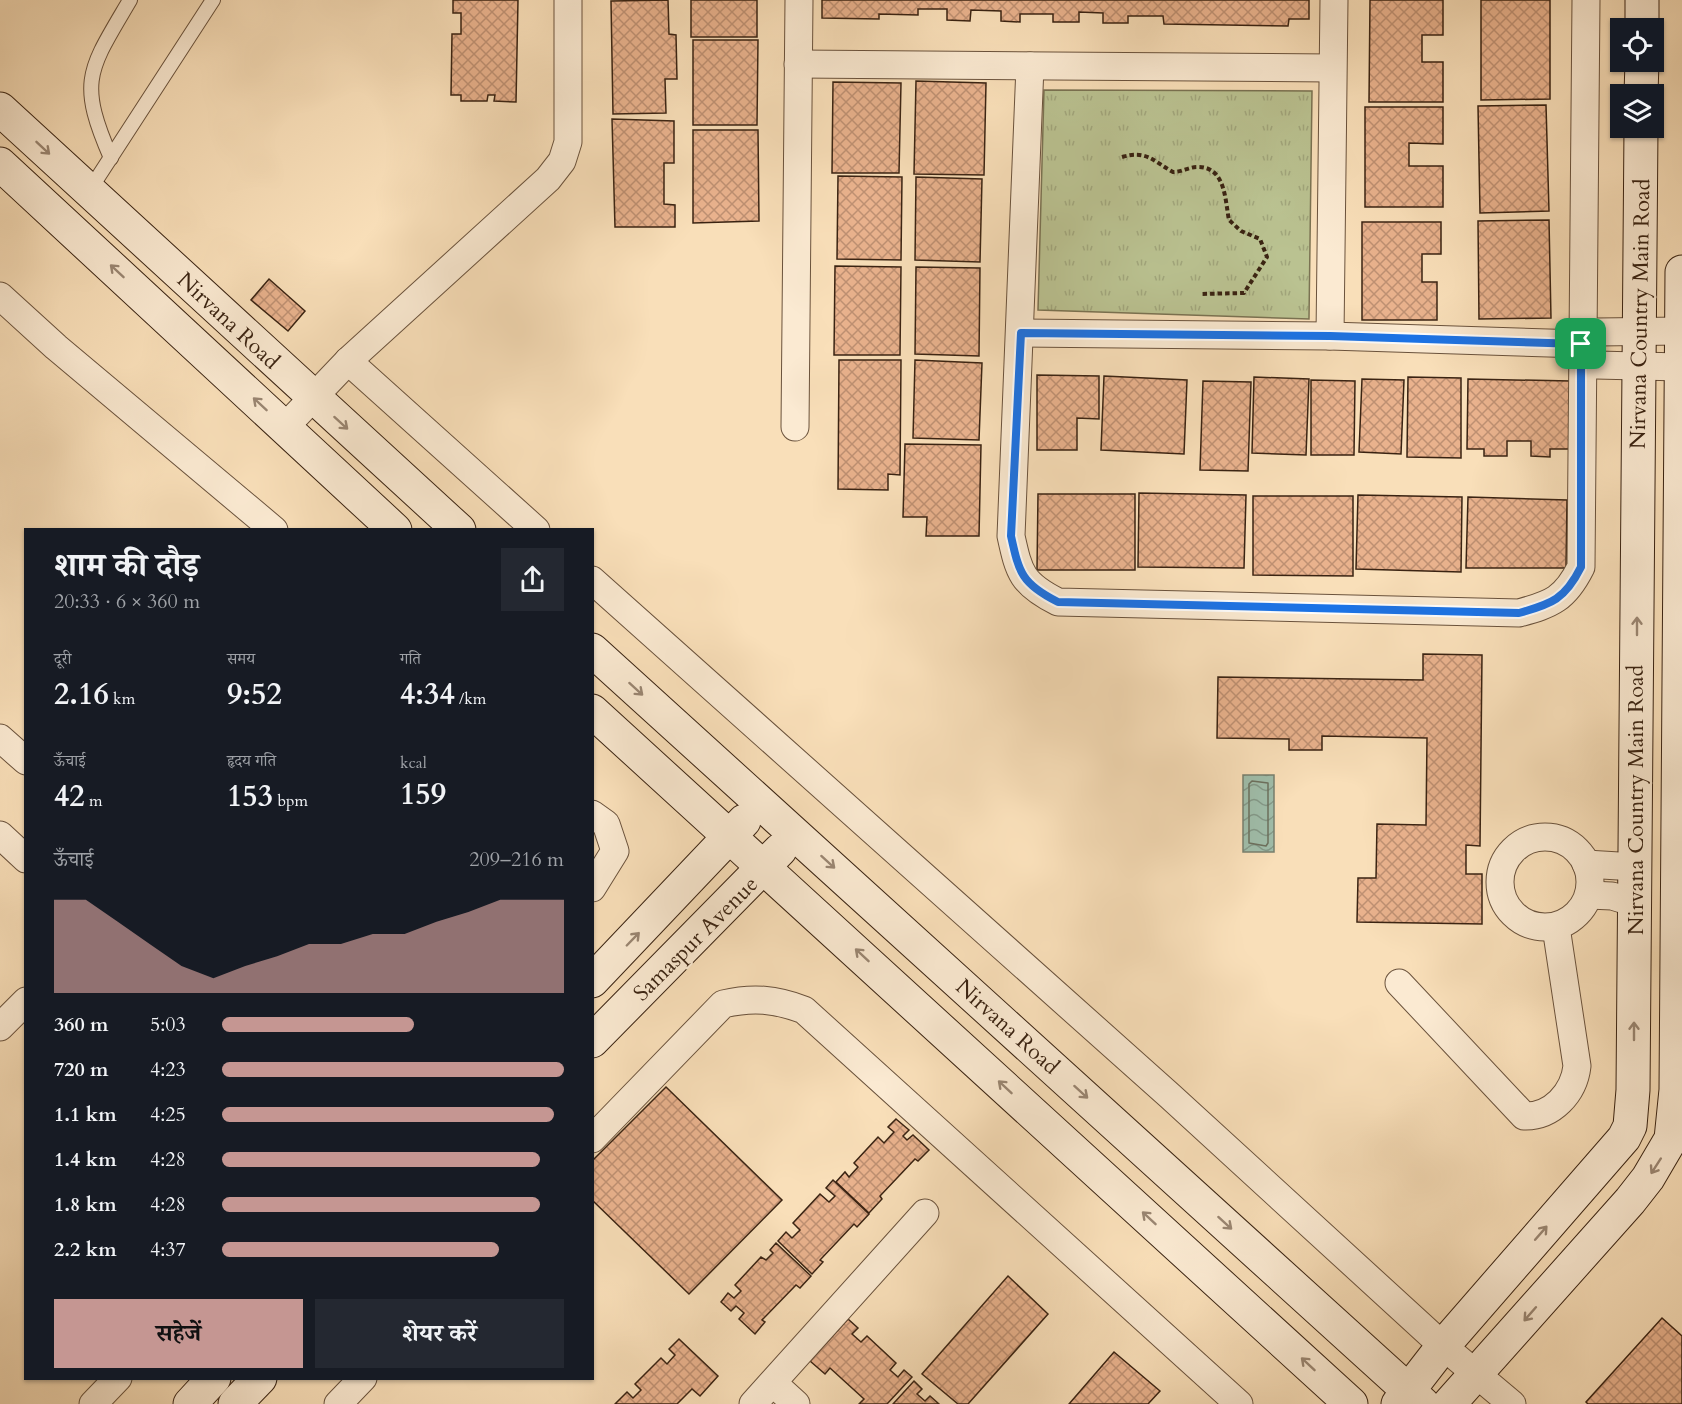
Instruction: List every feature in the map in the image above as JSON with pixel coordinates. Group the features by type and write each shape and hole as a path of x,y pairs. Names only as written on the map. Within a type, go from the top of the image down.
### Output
{"main road":[{"path":"1642,0 1642,18"},
{"name":"Nirvana Road","path":"0,109 312,398 457,528"},
{"name":"Nirvana Country Main Road","path":"1410,1400 1443,1346 1624,1138 1630,1126 1633,1090 1641,138"},
{"name":"Nirvana Road","path":"0,164 393,528"},
{"name":"Nirvana Country Main Road","path":"1449,1404 1630,1201 1648,1178 1671,1139 1676,1090 1682,272"},
{"name":"Nirvana Road","path":"594,652 795,833 1410,1400"},
{"name":"Nirvana Road","path":"594,713 765,866 1351,1404"},
{"name":"Samaspur Avenue","path":"594,979 761,802"},
{"name":"Samaspur Avenue","path":"594,1039 795,833"},
{"path":"190,1404 212,1380"},
{"path":"235,1404 258,1380"}],"street":[{"path":"285,427 348,362 548,179 562,161 568,142 568,0"},
{"path":"795,427 798,0"},
{"path":"1330,336 1334,0"},
{"path":"1030,66 1011,536 1018,569 1035,591 1058,602 1519,613 1550,605 1571,587 1581,567 1581,344 1586,0"},
{"path":"798,64 1332,68"},
{"path":"0,296 56,347 272,528"},
{"path":"1021,333 1330,336 1581,344 1597,332 1681,331"},
{"path":"1581,344 1596,365 1681,367"},
{"path":"348,362 534,528"},
{"path":"594,582 1170,1096 1443,1346 1478,1373 1512,1404"},
{"path":"0,738 24,758"},
{"path":"594,815 606,824 615,851 594,885"},
{"path":"0,835 24,857"},
{"path":"1552,836 1569,843 1582,855 1586,864 1590,871 1589,895 1585,906 1572,919 1556,927 1538,927 1521,921 1508,909 1500,893 1499,875 1506,858 1518,845 1534,837 1552,836"},
{"path":"1586,864 1635,867"},
{"path":"1589,895 1612,896 1635,903"},
{"path":"1399,983 1524,1116 1538,1117 1549,1112 1575,1082 1577,1066 1556,927"},
{"path":"594,1137 723,1004 759,999 778,1000 804,1010 1239,1404"},
{"path":"0,1027 24,1003"},
{"path":"753,1404 926,1213"},
{"path":"93,1404 116,1380"},
{"path":"338,1404 361,1380"},
{"path":"773,1383 796,1404"}],"lane":[{"path":"111,158 93,115 92,69 130,0"},
{"path":"89,191 213,0"}],"path":[{"path":"1122,157 1136,153 1143,155 1173,172 1197,167 1213,172 1225,187 1228,220 1241,231 1260,239 1267,257 1244,293 1200,294"}],"green space":[{"path":"1044,90 1312,91 1309,319 1038,310"}],"water":[{"path":"1243,775 1274,775 1274,852 1243,852"}],"building":[{"path":"453,0 518,0 516,102 494,101 495,95 488,95 487,101 461,101 461,95 451,95 452,34 461,34 461,13 453,13"},
{"path":"668,0 669,34 676,35 677,79 665,79 666,113 613,114 611,1"},
{"path":"691,0 757,0 757,37 691,37"},
{"path":"822,0 1309,0 1309,19 1289,19 1288,26 1164,24 1163,16 1128,16 1128,23 1103,23 1103,13 1079,12 1079,22 1053,22 1053,14 1020,14 1020,22 1001,21 1001,11 971,10 970,21 947,20 947,9 918,9 918,15 879,14 879,19 822,18"},
{"path":"1370,0 1443,0 1443,35 1422,35 1422,62 1443,62 1443,102 1369,102"},
{"path":"1481,0 1550,0 1550,99 1481,100"},
{"path":"693,40 758,40 757,125 693,125"},
{"path":"916,81 986,83 984,175 914,174"},
{"path":"833,82 901,83 899,173 832,173"},
{"path":"1546,105 1549,211 1480,213 1478,106"},
{"path":"1365,107 1443,107 1443,144 1409,143 1409,166 1443,166 1443,207 1365,207"},
{"path":"612,119 674,121 674,163 664,163 664,204 675,205 675,227 615,227"},
{"path":"693,130 758,130 759,221 693,223"},
{"path":"838,176 902,177 901,260 837,259"},
{"path":"916,177 982,179 980,262 915,260"},
{"path":"1549,220 1551,318 1479,319 1478,221"},
{"path":"1362,222 1441,222 1441,254 1422,254 1422,282 1437,282 1437,320 1362,320"},
{"path":"835,266 901,267 900,355 834,355"},
{"path":"916,267 980,268 979,356 915,354"},
{"path":"269,279 305,311 288,331 251,300"},
{"path":"839,360 901,360 900,475 888,474 888,490 838,489"},
{"path":"915,360 982,363 979,440 913,438"},
{"path":"1037,375 1099,376 1099,419 1077,418 1077,450 1037,450"},
{"path":"1104,376 1187,380 1184,454 1101,450"},
{"path":"1254,377 1309,379 1306,455 1252,453"},
{"path":"1408,377 1461,378 1461,458 1407,457"},
{"path":"1362,379 1404,380 1401,454 1359,452"},
{"path":"1468,379 1570,381 1569,449 1550,449 1550,457 1531,456 1531,441 1507,441 1507,456 1484,456 1484,449 1467,449"},
{"path":"1311,380 1355,381 1354,455 1311,455"},
{"path":"1203,381 1251,382 1248,471 1200,470"},
{"path":"905,444 981,445 979,536 926,536 927,517 903,517"},
{"path":"1139,493 1246,495 1244,568 1138,567"},
{"path":"1038,494 1135,494 1135,570 1037,570"},
{"path":"1358,495 1462,497 1461,572 1356,569"},
{"path":"1253,496 1353,496 1353,576 1253,575"},
{"path":"1468,497 1567,500 1566,568 1466,568"},
{"path":"1423,654 1482,655 1480,846 1466,845 1466,874 1482,874 1482,924 1357,922 1358,878 1376,878 1377,824 1426,825 1427,738 1322,736 1322,750 1289,750 1289,739 1217,738 1218,677 1423,680"},
{"path":"666,1087 782,1200 689,1294 594,1202 594,1159"},
{"path":"896,1119 909,1130 903,1136 907,1140 913,1135 929,1150 918,1161 915,1159 880,1196 882,1199 869,1213 836,1182 845,1172 849,1177 858,1167 854,1163 878,1137 884,1143 894,1132 888,1127"},
{"path":"833,1180 869,1214 857,1227 854,1224 820,1260 823,1262 812,1274 778,1241 786,1232 792,1238 800,1230 793,1223 820,1194 829,1202 835,1196 826,1188"},
{"path":"776,1243 811,1276 800,1288 796,1285 762,1320 765,1322 755,1334 739,1319 744,1313 736,1306 731,1311 721,1302 728,1293 734,1298 741,1291 735,1285 761,1257 766,1260 773,1253 770,1250"},
{"path":"1008,1276 1048,1314 968,1404 958,1404 922,1374"},
{"path":"1662,1318 1682,1336 1682,1404 1588,1404 1586,1402"},
{"path":"848,1319 858,1328 852,1334 861,1342 867,1336 896,1363 890,1370 898,1377 904,1370 912,1377 887,1404 859,1404 864,1399 830,1368 825,1374 810,1361"},
{"path":"679,1339 718,1376 700,1396 692,1389 677,1404 615,1404 627,1392 633,1398 641,1390 635,1384 661,1358 667,1364 675,1355 669,1349"},
{"path":"1114,1352 1160,1391 1148,1404 1069,1404"},
{"path":"914,1381 922,1389 917,1394 925,1401 930,1396 939,1404 893,1404"}],"route":[{"path":"1021,333 1330,336 1581,344 1581,567 1571,587 1550,605 1519,613 1058,602 1035,591 1018,569 1011,536 1021,333"}]}
